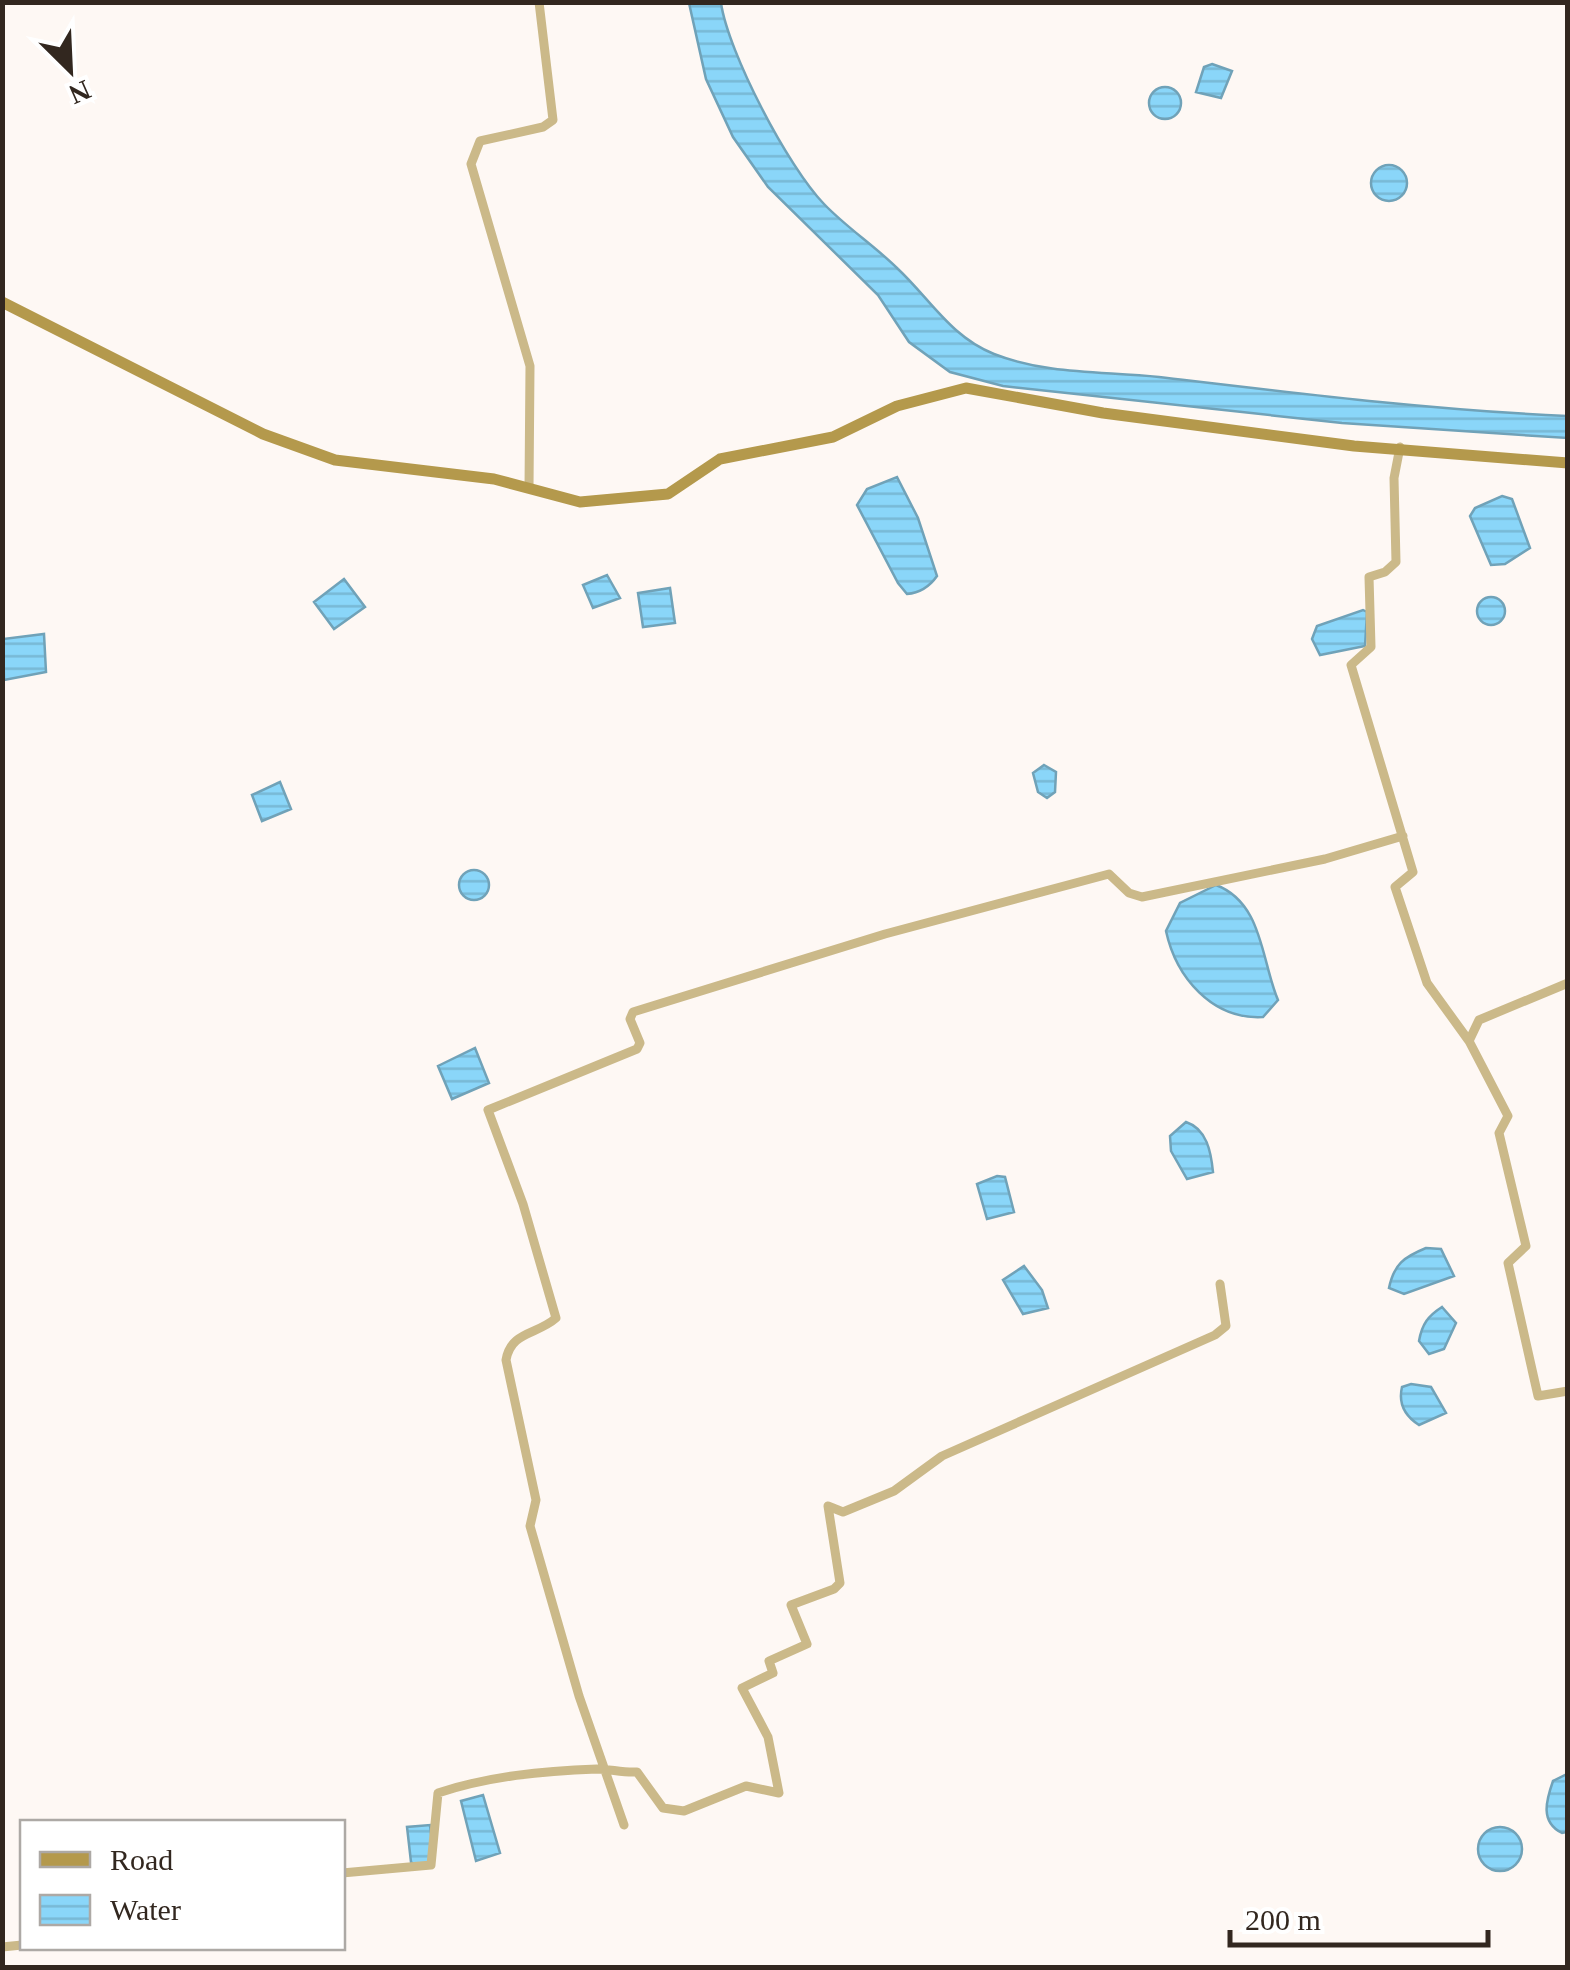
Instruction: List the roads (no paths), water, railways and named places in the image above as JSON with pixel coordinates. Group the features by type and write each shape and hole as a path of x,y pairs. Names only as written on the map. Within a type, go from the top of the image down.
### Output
{"main road":[{"path":"2,302 232,419 335,460 494,479 580,502 668,494 720,459 833,437 897,406 966,388 1103,413 1354,446 1400,446 1568,463"}],"street":[{"path":"529,488 530,366 471,164 480,141 543,127 553,120 539,2"},
{"path":"1400,446 1394,478 1396,562 1385,572 1370,577 1371,648 1351,665 1413,872 1396,887 1427,983 1469,1041 1508,1116 1498,1133 1526,1246 1508,1263 1538,1396 1568,1391"},
{"path":"624,1825 530,1526 536,1500 506,1360 508,1346 518,1337 556,1318 523,1204 488,1110 638,1049 640,1044 630,1019 633,1012 885,934 1108,874 1128,892 1142,897 1326,859 1402,836"},
{"path":"1469,1041 1479,1020 1568,983"},
{"path":"345,1873 431,1864 438,1793 539,1772 637,1772 663,1808 684,1811 746,1786 779,1793 768,1737 742,1688 773,1673 769,1661 807,1644 792,1604 834,1590 840,1582 828,1506 844,1512 865,1504 942,1456 1215,1334 1226,1326 1220,1284"}],"water":[{"path":"689,3 721,3 735,50 762,108 794,164 824,204 898,269 953,328 979,347 1014,361 1055,369 1414,405 1567,416 1567,438 1342,423 1003,386 950,372 909,342 878,295 768,187 733,137 706,79"},
{"path":"1212,64 1232,71 1221,98 1196,92 1204,67"},
{"path":"1165,87 1176,92 1181,103 1176,114 1165,119 1154,114 1149,103 1154,92"},
{"path":"1389,165 1401,171 1407,183 1401,195 1389,201 1377,195 1371,183 1377,171"},
{"path":"897,477 918,518 937,576 924,588 907,594 857,505 867,489"},
{"path":"1502,496 1512,499 1530,548 1505,564 1491,565 1470,516 1475,508"},
{"path":"607,575 620,598 593,608 583,585"},
{"path":"344,579 365,607 334,629 314,602"},
{"path":"670,588 675,623 643,627 638,593"},
{"path":"1491,597 1501,601 1505,611 1501,621 1491,625 1481,621 1477,611 1481,601"},
{"path":"1363,610 1367,612 1365,646 1320,655 1312,639 1317,626"},
{"path":"44,634 46,672 4,680 3,639"},
{"path":"1044,765 1056,772 1055,792 1047,798 1038,792 1033,773"},
{"path":"280,782 291,809 262,821 252,795"},
{"path":"474,870 485,874 489,885 485,896 474,900 463,896 459,885 463,874"},
{"path":"1216,885 1243,905 1258,934 1278,1000 1263,1017 1245,1016 1213,1003 1188,979 1171,948 1166,931 1180,903"},
{"path":"475,1048 489,1083 452,1099 438,1066"},
{"path":"1186,1122 1203,1136 1213,1172 1187,1179 1171,1151 1170,1136"},
{"path":"1005,1177 1014,1212 987,1219 977,1184"},
{"path":"1426,1248 1441,1249 1454,1276 1404,1294 1389,1288 1401,1262"},
{"path":"1024,1266 1042,1290 1048,1308 1023,1314 1003,1280"},
{"path":"1442,1307 1456,1323 1444,1349 1429,1354 1419,1341 1420,1335 1426,1321"},
{"path":"1402,1387 1431,1387 1446,1413 1419,1425 1414,1421 1406,1414 1401,1399"},
{"path":"1567,1774 1567,1832 1562,1833 1550,1823 1547,1803 1553,1781"},
{"path":"483,1795 500,1853 476,1861 461,1801"},
{"path":"430,1825 434,1859 421,1868 411,1862 407,1827"},
{"path":"1500,1827 1515,1834 1522,1849 1515,1864 1500,1871 1485,1864 1478,1849 1485,1834"}]}
